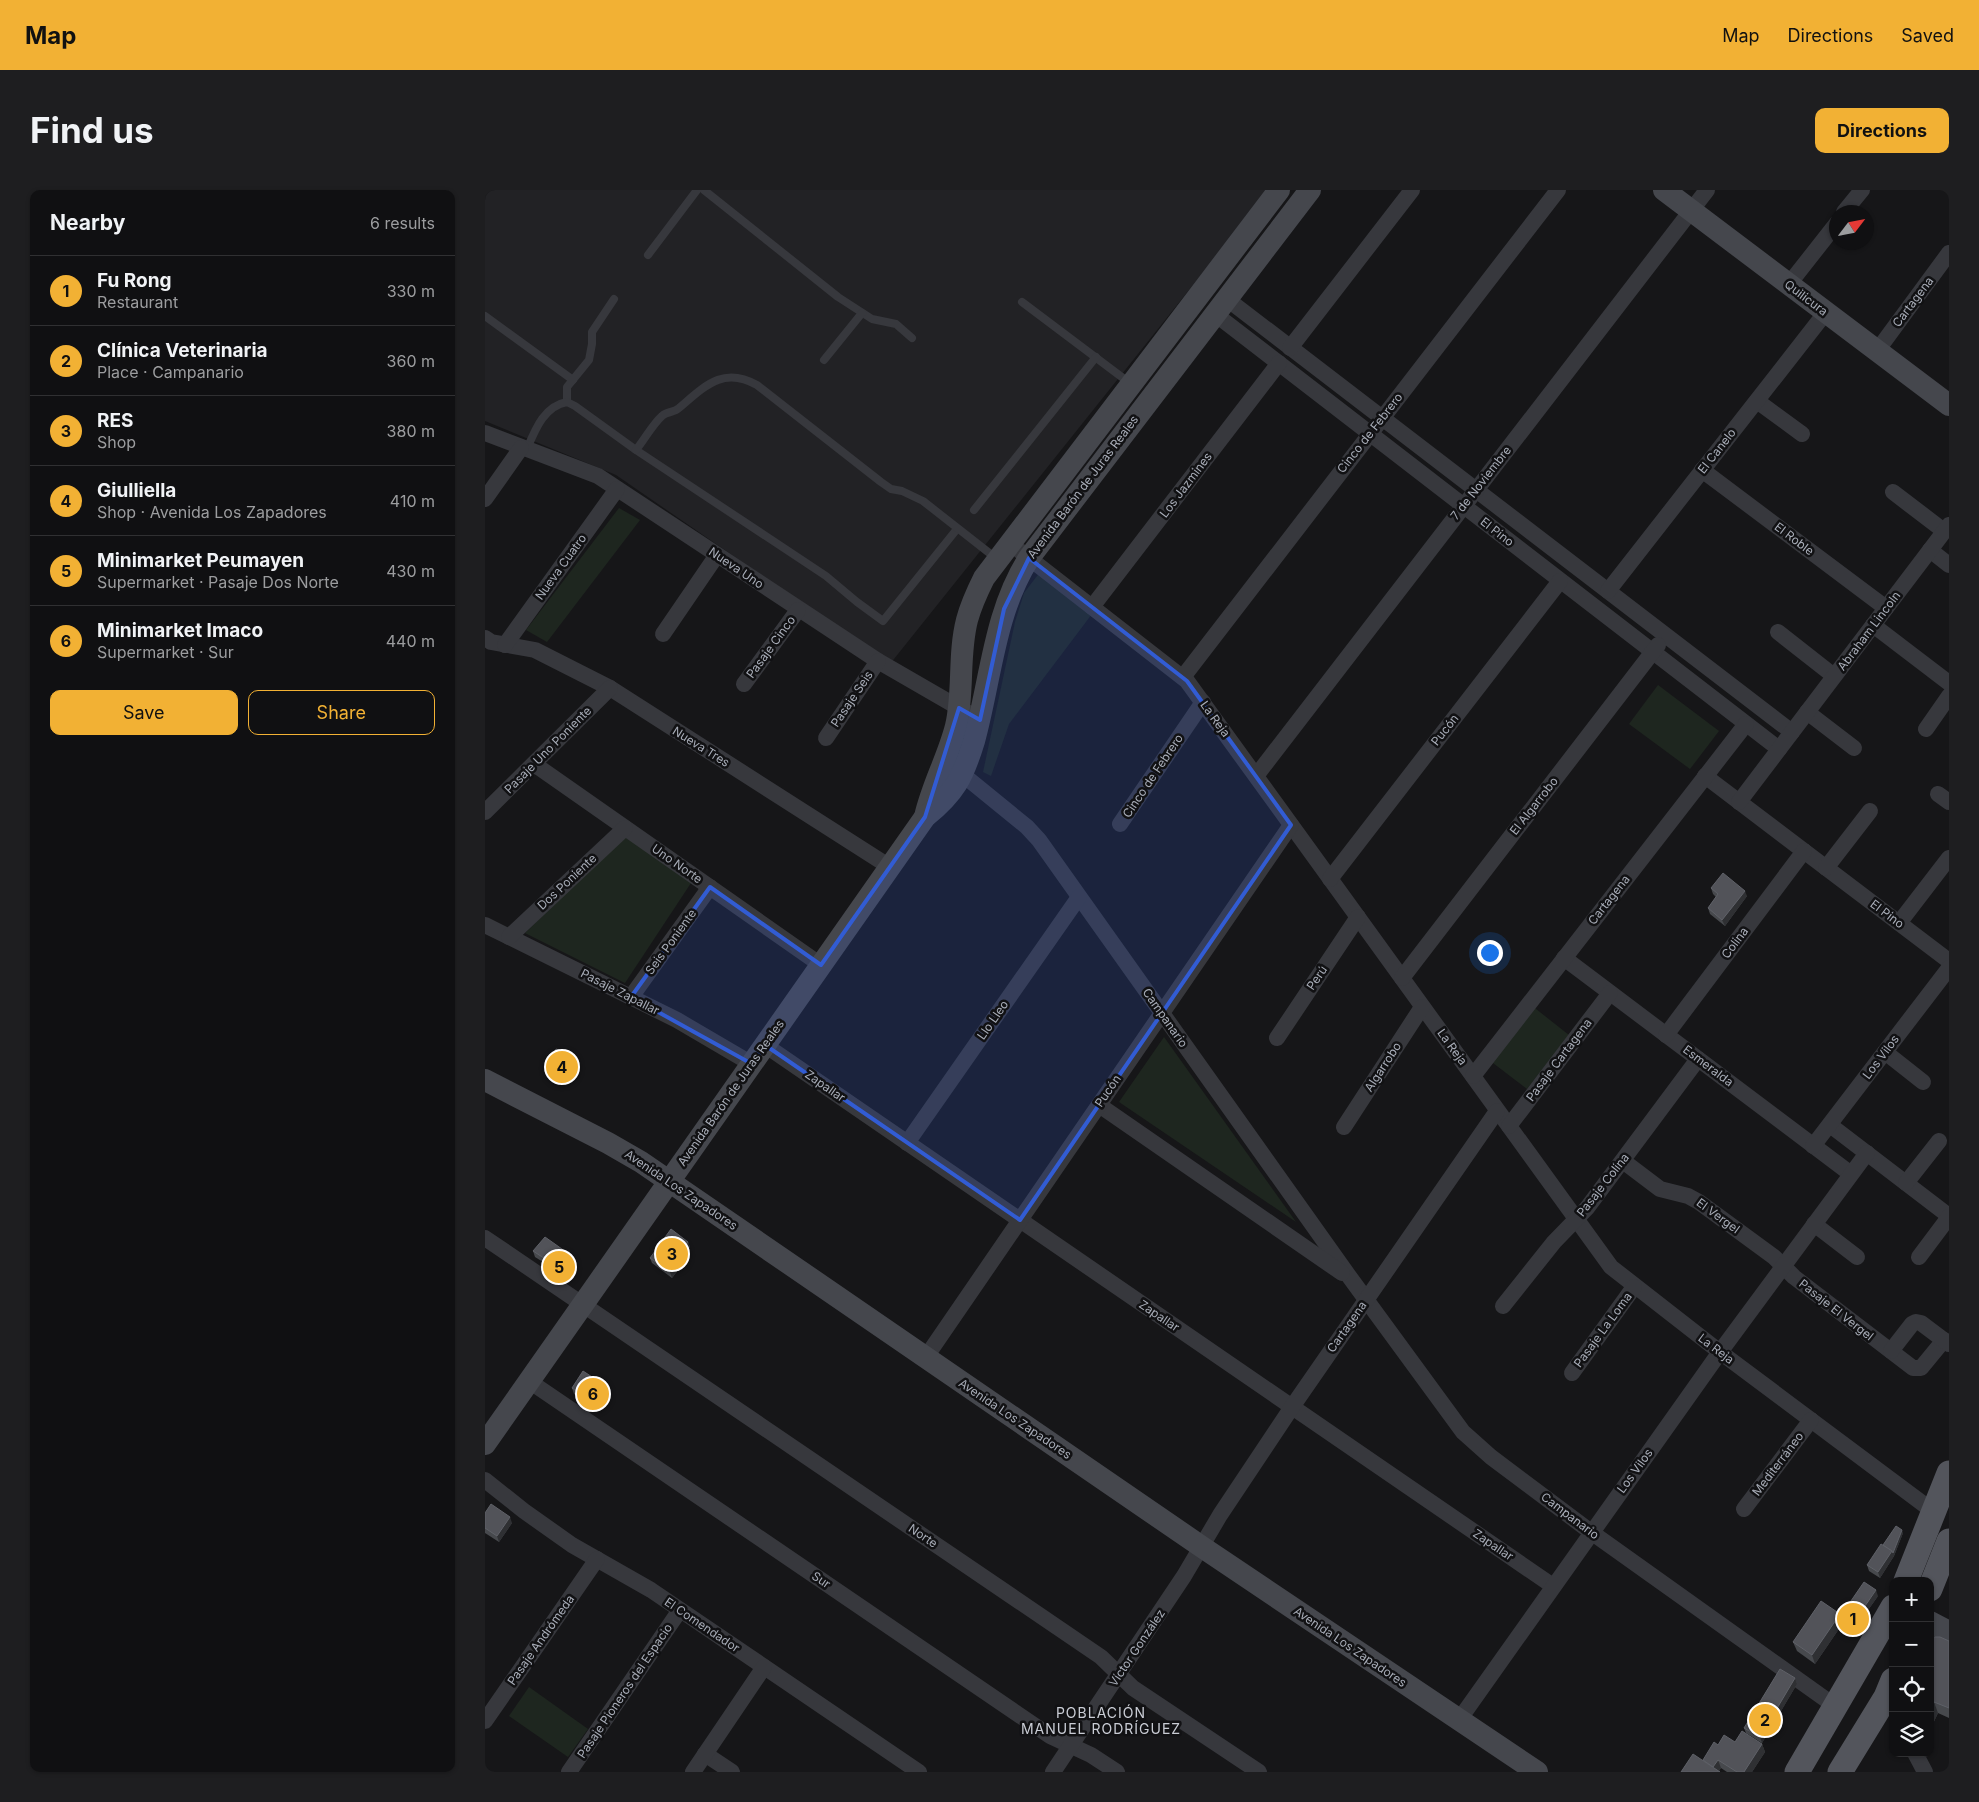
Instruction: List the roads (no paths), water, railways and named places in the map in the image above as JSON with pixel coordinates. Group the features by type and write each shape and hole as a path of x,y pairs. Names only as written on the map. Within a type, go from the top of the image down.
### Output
{"main road":[{"path":"1908,1577 1949,1473"},
{"path":"1934,1578 1949,1541"},
{"path":"1797,1772 1889,1617"},
{"path":"1839,1772 1889,1697"}],"street":[{"name":"Avenida Barón de Juras Reales","path":"485,1444 925,817 949,796 969,758 980,720 1004,609 1019,573 1279,190"},
{"path":"1290,348 1412,190"},
{"name":"Cinco de Febrero","path":"1183,676 1558,190"},
{"name":"Quilicura","path":"1664,190 1949,405"},
{"name":"7 de Noviembre","path":"1256,776 1707,190"},
{"path":"1850,205 1862,190"},
{"name":"Avenida Barón de Juras Reales","path":"925,817 932,790 951,744 959,708 967,622 973,599 984,578 1003,551 1141,391 1221,307 1300,194"},
{"path":"1789,284 1829,233"},
{"name":"Cartagena","path":"1877,351 1949,253"},
{"name":"El Pino","path":"1221,307 1290,348 1792,732"},
{"name":"El Pino","path":"1221,307 1279,363 1779,749"},
{"name":"El Canelo","path":"1607,591 1826,312"},
{"name":"Los Jazmines","path":"1092,607 1279,363"},
{"path":"1757,401 1802,434"},
{"name":"Nueva Uno","path":"485,433 598,476 798,610 878,661 980,720"},
{"path":"485,498 524,449"},
{"name":"El Roble","path":"1702,470 1886,608"},
{"name":"Nueva Cuatro","path":"505,644 617,489"},
{"path":"1893,492 1947,528"},
{"name":"Abraham Lincoln","path":"1739,802 1947,528"},
{"path":"1930,550 1949,565"},
{"name":"La Reja","path":"1003,551 1029,558 1183,676 1611,1267 1634,1287 1934,1512"},
{"path":"663,634 717,555"},
{"name":"Pucón","path":"1331,879 1560,581"},
{"name":"Pasaje Cinco","path":"744,684 798,610"},
{"path":"1873,625 1949,683"},
{"path":"1778,632 1834,676"},
{"name":"El Algarrobo","path":"1401,978 1666,635"},
{"name":"Nueva Tres","path":"485,638 491,642 535,650 610,688 890,866"},
{"name":"Pasaje Seis","path":"827,738 878,661"},
{"name":"Pasaje Uno Poniente","path":"485,812 610,688"},
{"path":"1926,729 1949,696"},
{"name":"Cinco de Febrero","path":"1120,824 1203,702"},
{"path":"1807,712 1854,748"},
{"name":"Cartagena","path":"1473,1076 1746,724"},
{"name":"Uno Norte","path":"533,764 821,965"},
{"name":"Campanario","path":"962,774 1034,834 1351,1279 1457,1424 1471,1440 1591,1532 1835,1706"},
{"name":"El Pino","path":"1705,776 1949,961"},
{"path":"1826,868 1869,811"},
{"name":"Pucón","path":"926,1358 1291,825"},
{"name":"Dos Poniente","path":"509,937 625,828"},
{"name":"Colina","path":"1666,1035 1804,851"},
{"path":"1899,923 1949,858"},
{"name":"Seis Poniente","path":"631,997 710,887"},
{"name":"Llo Lleo","path":"907,1143 1079,897"},
{"name":"Perú","path":"1277,1038 1358,917"},
{"name":"Pasaje Zapallar","path":"485,925 677,1020 752,1064"},
{"name":"Esmeralda","path":"1564,958 1851,1174"},
{"name":"Los Vilos","path":"1813,1146 1949,968"},
{"name":"Pasaje Cartagena","path":"1509,1126 1609,993"},
{"name":"Algarrobo","path":"1344,1127 1422,1007"},
{"name":"Zapallar","path":"765,1045 1553,1586"},
{"path":"1885,1052 1923,1082"},
{"name":"Pasaje Colina","path":"1503,1306 1554,1242 1587,1208 1698,1059"},
{"name":"Avenida Los Zapadores","path":"485,1080 608,1143 669,1181 1202,1547 1537,1772"},
{"name":"Campanario","path":"1099,1105 1351,1279"},
{"name":"Cartagena","path":"1202,1547 1220,1515 1292,1407 1497,1110"},
{"path":"1830,1125 1949,1216 1919,1257"},
{"path":"1906,1183 1939,1141"},
{"name":"Los Vilos","path":"1459,1720 1720,1352 1867,1153"},
{"name":"El Vergel","path":"1623,1161 1660,1189 1688,1196 1699,1202 1774,1257 1783,1266"},
{"path":"1815,1224 1857,1257"},
{"name":"Norte","path":"485,1238 1101,1657 1133,1688 1259,1772"},
{"name":"Pasaje El Vergel","path":"1783,1266 1794,1277 1913,1368 1917,1370 1946,1342 1921,1323 1916,1322 1912,1324 1891,1351"},
{"name":"Pasaje La Loma","path":"1572,1373 1634,1287"},
{"name":"Sur","path":"529,1381 1050,1736 1091,1755 1117,1772"},
{"name":"Mediterráneo","path":"1744,1509 1811,1420"},
{"name":"El Comendador","path":"485,1480 544,1526 680,1610 915,1771"},
{"name":"Víctor González","path":"1053,1772 1202,1547"},
{"name":"Pasaje Andrómeda","path":"485,1721 597,1559"},
{"name":"Pasaje Pioneros del Espacio","path":"569,1772 680,1610"},
{"path":"1934,1624 1949,1632"},
{"path":"693,1772 764,1667"},
{"path":"705,1754 732,1772"},
{"path":"1917,1757 1925,1772"}],"lane":[{"path":"648,255 697,190"},
{"path":"704,190 838,297 872,319 895,324 912,338"},
{"path":"567,402 567,387 589,360 592,332 615,299"},
{"path":"1022,302 1141,391"},
{"path":"824,360 862,313"},
{"path":"485,316 573,380"},
{"path":"974,510 1096,357"},
{"path":"637,450 663,414 675,411 704,387 719,379 745,378 757,384 891,489 901,491 923,501 957,529 1003,551"},
{"path":"524,449 548,412 553,407 567,402 826,576 857,602 883,620 957,529"}],"place":[{"name":"Giulliella","path":"562,1067"},
{"name":"RES","path":"672,1254"},
{"name":"Minimarket Peumayen","path":"559,1267"},
{"name":"Minimarket Imaco","path":"593,1394"},
{"name":"Fu Rong","path":"1853,1619"},
{"name":"Clínica Veterinaria","path":"1765,1720"}],"district":[{"name":"POBLACIÓN MANUEL RODRÍGUEZ","path":"1101,1722"}]}
